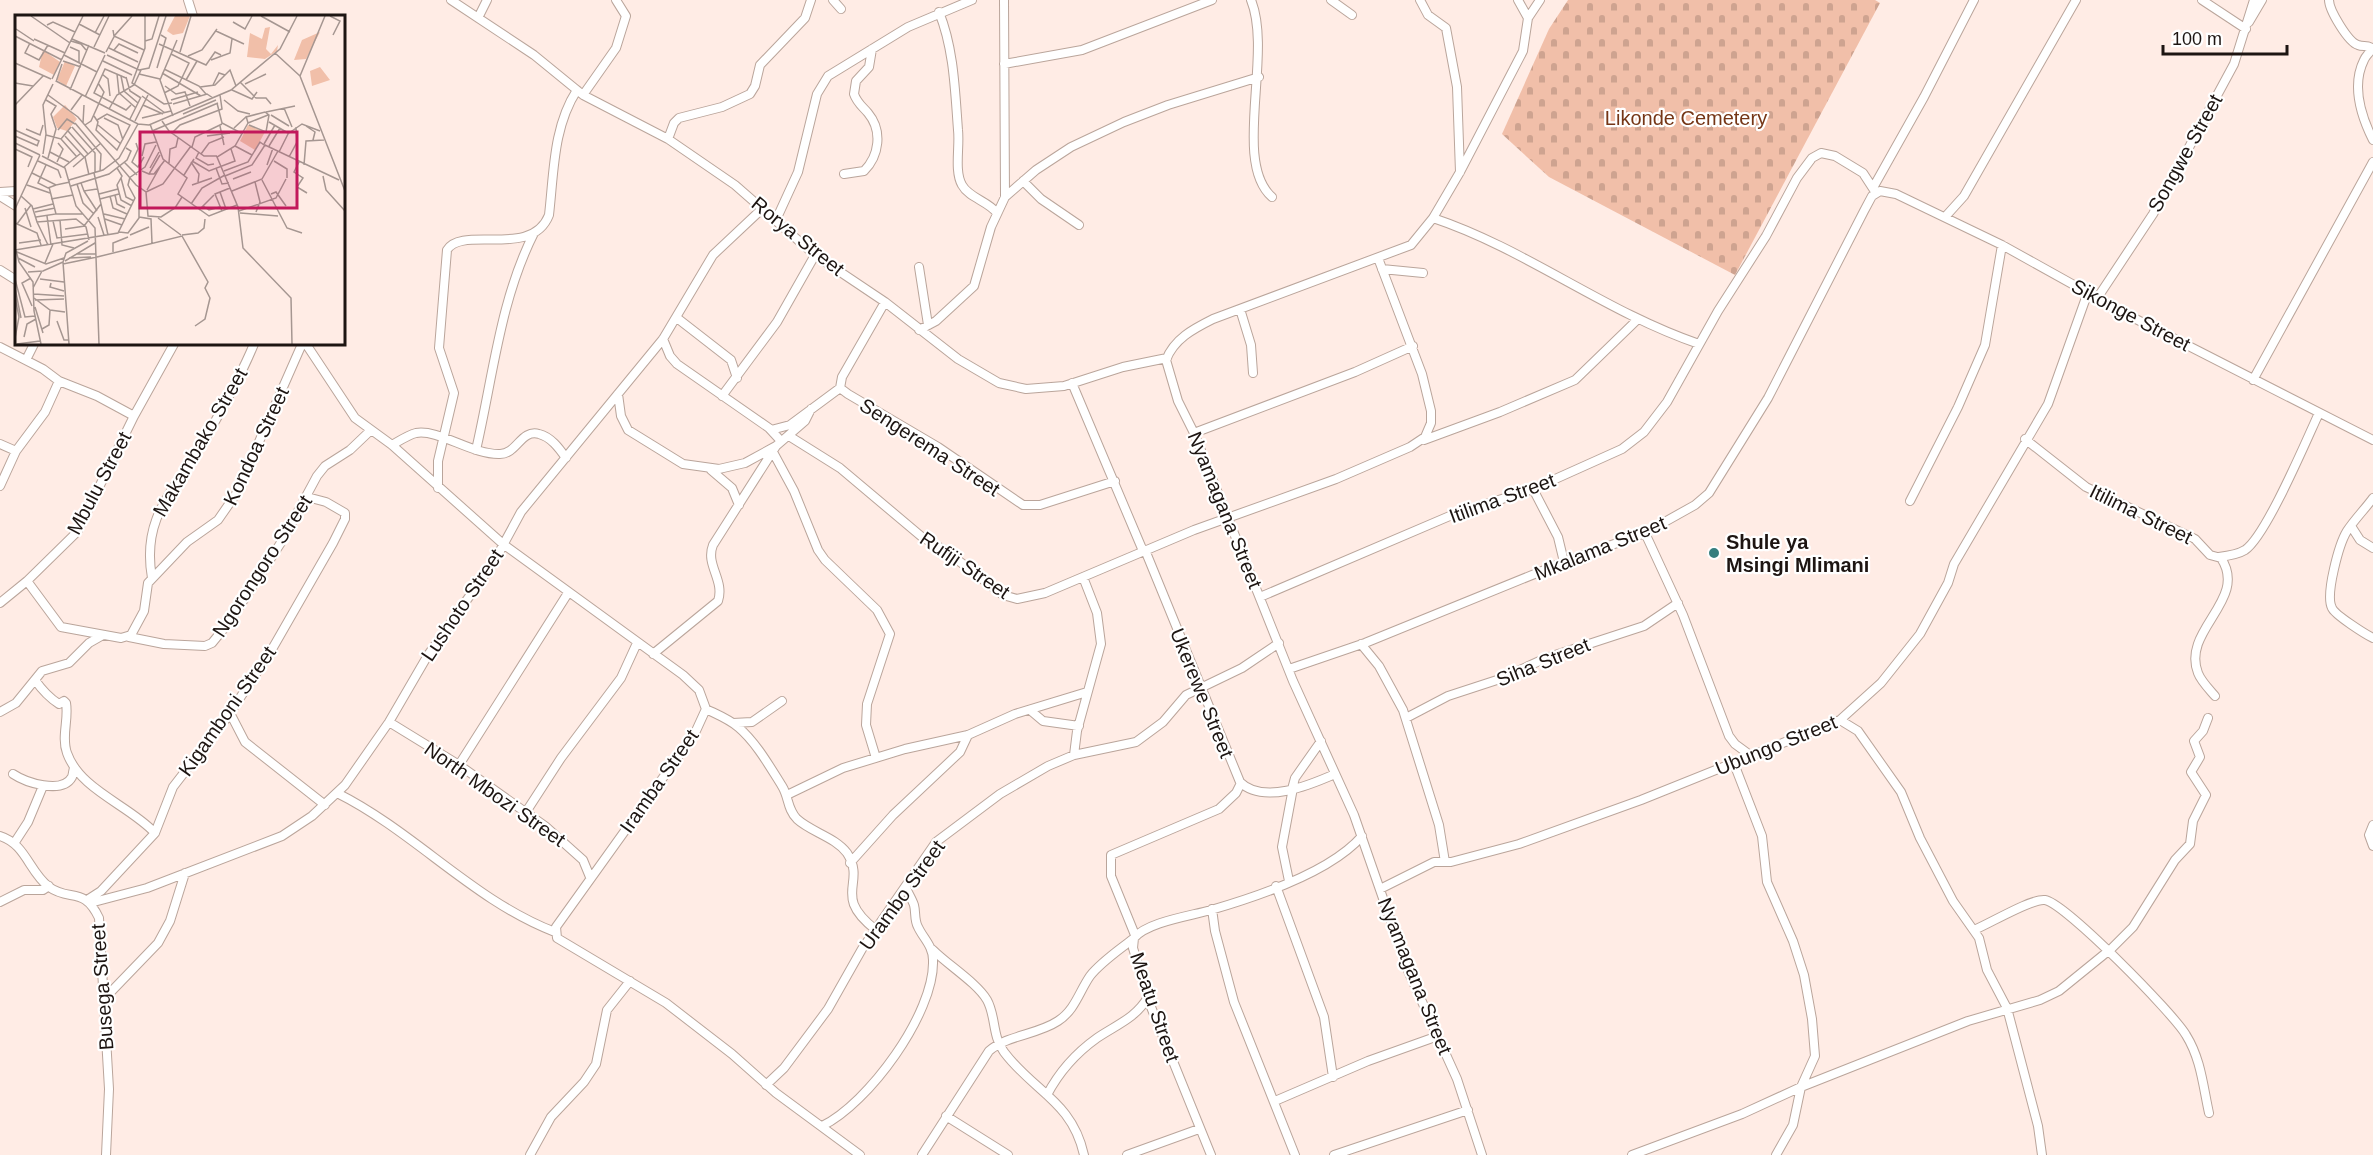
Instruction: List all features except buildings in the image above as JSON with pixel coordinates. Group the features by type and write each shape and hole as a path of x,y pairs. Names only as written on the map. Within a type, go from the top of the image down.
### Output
{"street":[{"path":"188,0 193,15"},
{"name":"Rorya Street","path":"451,0 534,56 580,93 668,139 735,185 815,255 885,302 958,359 1010,387 1042,389 1167,358"},
{"path":"478,18 487,0"},
{"path":"476,450 496,346 515,271 534,233 545,224 549,214 560,129 567,105 580,93 620,40 626,16 616,0"},
{"path":"668,139 674,123 679,118 722,107 750,94 755,86 760,65 803,20 811,0"},
{"path":"833,0 841,9"},
{"path":"776,220 798,172 812,108 820,87 832,72 939,12 972,0"},
{"path":"1004,0 1005,197"},
{"path":"1004,64 1082,51 1212,0"},
{"path":"1251,0 1257,20 1259,77 1254,145 1255,170 1262,188 1272,197"},
{"path":"1420,0 1428,15 1446,28 1456,87 1460,172"},
{"path":"1518,0 1528,18"},
{"path":"1167,358 1185,334 1240,309 1411,245 1433,218 1460,172 1523,51 1528,18 1540,0"},
{"name":"Mkalama Street","path":"1288,669 1361,644 1564,562 1645,533 1695,505 1709,493 1768,398 1974,0"},
{"path":"1945,217 1964,196 2076,0"},
{"path":"2202,0 2247,26 2262,0"},
{"name":"Songwe Street","path":"2098,297 2153,214 2234,64 2254,0"},
{"path":"2329,0 2333,16 2355,44 2372,48 2364,59 2357,89 2363,117 2373,140"},
{"path":"1336,1 1352,15"},
{"path":"939,12 949,40 960,183 966,190 989,204 997,213"},
{"path":"844,174 864,171 873,160 876,149 877,131 869,114 854,94 855,83 869,66 872,49"},
{"path":"919,330 936,321 974,286 997,213 1005,197 1023,181 1071,147 1124,122 1259,77"},
{"name":"Itilima Street","path":"1260,597 1452,515 1533,489 1622,449 1644,432 1667,402 1699,344 1766,236 1797,177 1812,158 1821,153 1835,156 1863,173 1875,190"},
{"path":"2253,380 2373,162"},
{"path":"1023,181 1041,199 1079,225"},
{"name":"Sikonge Street","path":"1875,190 1888,192 2002,245 2253,380 2373,440"},
{"path":"0,194 15,191"},
{"path":"0,194 15,205"},
{"name":"Lushoto Street","path":"88,901 130,893 282,836 325,805 337,793 355,773 389,722 415,675 495,560 521,512 663,339 713,255 763,208"},
{"path":"1433,218 1472,233 1637,320 1699,344"},
{"path":"438,488 438,461 454,393 439,348 447,250 456,241 513,238 534,233"},
{"path":"1910,501 1958,407 1984,345 2002,245"},
{"path":"722,396 788,304 815,255"},
{"path":"1378,258 1405,334 1413,346 1431,411 1428,433 1420,441"},
{"path":"919,267 928,325"},
{"path":"1382,269 1423,273"},
{"path":"0,270 15,279"},
{"name":"Ubungo Street","path":"1380,890 1434,862 1445,862 1519,844 1641,800 1733,761 1840,720 1881,682 1920,634 1948,583 1954,564 2053,393 2088,292"},
{"name":"Sengerema Street","path":"885,302 852,357 842,377 840,387 938,447 1023,505 1040,505 1115,481"},
{"path":"1240,309 1251,345 1253,373"},
{"path":"677,318 731,360 737,378"},
{"name":"Rufiji Street","path":"789,436 840,468 922,537 946,551 1003,595 1027,598 1229,518 1336,479 1420,441 1500,412 1575,380 1601,358 1637,320"},
{"path":"663,339 666,350 676,364 701,378 722,396 771,430 818,550 837,573 860,591 888,626 889,642 870,686 867,704 868,732 876,758"},
{"path":"26,360 34,345"},
{"name":"Mbulu Street","path":"0,603 27,581 77,532 134,416 172,345"},
{"name":"Makambako Street","path":"152,578 149,544 152,526 162,503 233,393 254,345"},
{"name":"Kondoa Street","path":"129,637 143,613 147,586 152,578 187,542 212,526 225,512 268,425 304,345"},
{"name":"Iramba Street","path":"305,345 347,410 392,445 503,543 699,690 706,709 685,747 590,877 555,932"},
{"path":"1194,434 1355,372 1413,346"},
{"path":"0,347 59,381 97,396 134,416"},
{"name":"Nyamagana Street","path":"1167,358 1168,372 1178,401 1229,518 1288,669 1362,836 1409,973 1468,1110 1482,1155"},
{"path":"0,486 16,451 45,412 59,381"},
{"name":"Ukerewe Street","path":"1072,383 1187,656 1203,687 1233,768 1242,783"},
{"path":"771,430 790,425 828,399 840,387"},
{"path":"618,394 621,416 631,433 683,464 711,470 746,463 777,447"},
{"path":"653,654 718,601 719,585 709,560 710,552 777,447 804,421 811,409"},
{"path":"2215,696 2198,672 2196,652 2202,632 2225,595 2227,569 2218,557 2239,553 2254,542 2271,515 2319,413"},
{"name":"Ngorongoro Street","path":"129,637 164,644 210,644 230,621 307,497 317,476 325,466 350,450 371,430"},
{"path":"392,445 415,433 429,433 476,450 503,454 511,451 526,435 535,433 556,445 566,458"},
{"name":"Itilima Street","path":"2025,439 2086,487 2195,539 2210,555 2218,557"},
{"path":"0,444 16,451"},
{"path":"711,470 732,488 739,505"},
{"path":"1533,489 1558,537 1564,562"},
{"name":"Kigamboni Street","path":"88,901 101,891 155,833 178,779 230,713 271,651 345,519 344,511 307,497"},
{"path":"2373,498 2351,526 2342,542 2337,560 2331,607 2373,638"},
{"path":"2351,526 2360,540 2373,548"},
{"path":"1645,533 1678,603 1729,736 1735,744 1750,755"},
{"path":"1074,755 1087,692 1101,644 1096,613 1083,577"},
{"path":"27,581 61,627 103,635 129,637"},
{"path":"459,765 568,593"},
{"name":"Siha Street","path":"1406,718 1448,696 1489,683 1546,658 1644,626 1678,603"},
{"path":"0,712 16,703 45,669 69,663 89,643 103,635"},
{"path":"526,812 561,758 621,678 637,643"},
{"name":"Urambo Street","path":"766,1085 784,1068 828,1009 862,949 936,842 1000,794 1074,755 1136,742 1163,722 1186,694 1242,668 1279,643"},
{"path":"1361,644 1379,666 1406,718 1439,825 1445,862"},
{"path":"35,680 41,691 54,701 60,704 64,701 66,703 64,741 74,768 87,782 134,814 155,833"},
{"path":"787,795 827,774 905,748 968,735 1030,710 1087,692"},
{"path":"733,723 752,722 782,701"},
{"path":"706,709 733,723 747,735 787,795 790,810 798,820 839,846 846,853 850,863 851,903 862,920 876,930"},
{"path":"1030,710 1044,721 1079,726"},
{"path":"230,713 245,742 325,805"},
{"path":"1632,1155 1742,1114 1801,1087 2007,1008 2059,991 2109,951 2133,927 2175,861 2190,844 2193,821 2206,795 2201,784 2192,774 2191,768 2199,757 2194,741 2203,731 2208,718"},
{"path":"1840,720 1858,731 1901,792 1920,838 1953,901 1982,945 1988,970 2007,1008 2038,1126 2042,1155"},
{"name":"North Mbozi Street","path":"389,722 459,765 561,838 583,860 590,877"},
{"path":"850,863 893,815 960,752 968,735"},
{"path":"1289,880 1282,847 1295,777 1321,741"},
{"path":"1733,761 1761,831 1766,851 1767,882 1793,941 1809,998 1815,1056 1801,1087 1793,1125 1776,1155"},
{"path":"13,774 28,782 43,786 64,783 72,777 74,768"},
{"path":"922,1155 984,1059 999,1044 1058,1022 1075,1004 1095,970 1134,937 1111,876 1111,855 1218,809 1236,793 1242,783 1256,791 1293,788 1335,774"},
{"path":"15,842 28,822 43,786"},
{"path":"337,793 406,836 488,896 520,916 555,932 563,944 630,981 695,1025 766,1085 860,1155"},
{"path":"2373,825 2369,835 2373,846"},
{"path":"0,836 15,842 49,886 43,890 24,890 0,902"},
{"name":"Meatu Street","path":"1212,1155 1199,1129 1148,997 1134,937 1154,926 1212,909 1276,886 1351,849 1362,836"},
{"path":"104,999 159,943 170,921 185,873"},
{"name":"Busega Street","path":"49,886 88,901 100,921 109,1089 106,1155"},
{"path":"1276,886 1328,1030 1333,1077"},
{"path":"906,888 914,904 917,926 930,946 987,999 999,1044 1076,1126 1084,1155"},
{"path":"1974,930 2034,902 2046,900 2057,906 2109,951 2184,1032 2198,1059 2209,1113"},
{"path":"1212,909 1215,931 1234,1002 1295,1155"},
{"path":"822,1126 836,1119 861,1098 908,1034 925,998 933,969 934,959 930,946"},
{"path":"530,1155 551,1117 584,1082 596,1064 607,1010 630,981"},
{"path":"1047,1095 1076,1055 1135,1014 1148,997"},
{"path":"1275,1101 1368,1061 1438,1036"},
{"path":"1334,1155 1468,1110"},
{"path":"946,1116 1008,1155"},
{"path":"1127,1155 1199,1129"}],"green space":[{"name":"Likonde Cemetery","path":"1568,0 1875,0 1880,3 1735,275 1549,177 1502,134 1549,29"}],"place":[{"name":"Shule ya Msingi Mlimani","path":"1714,553"}]}
